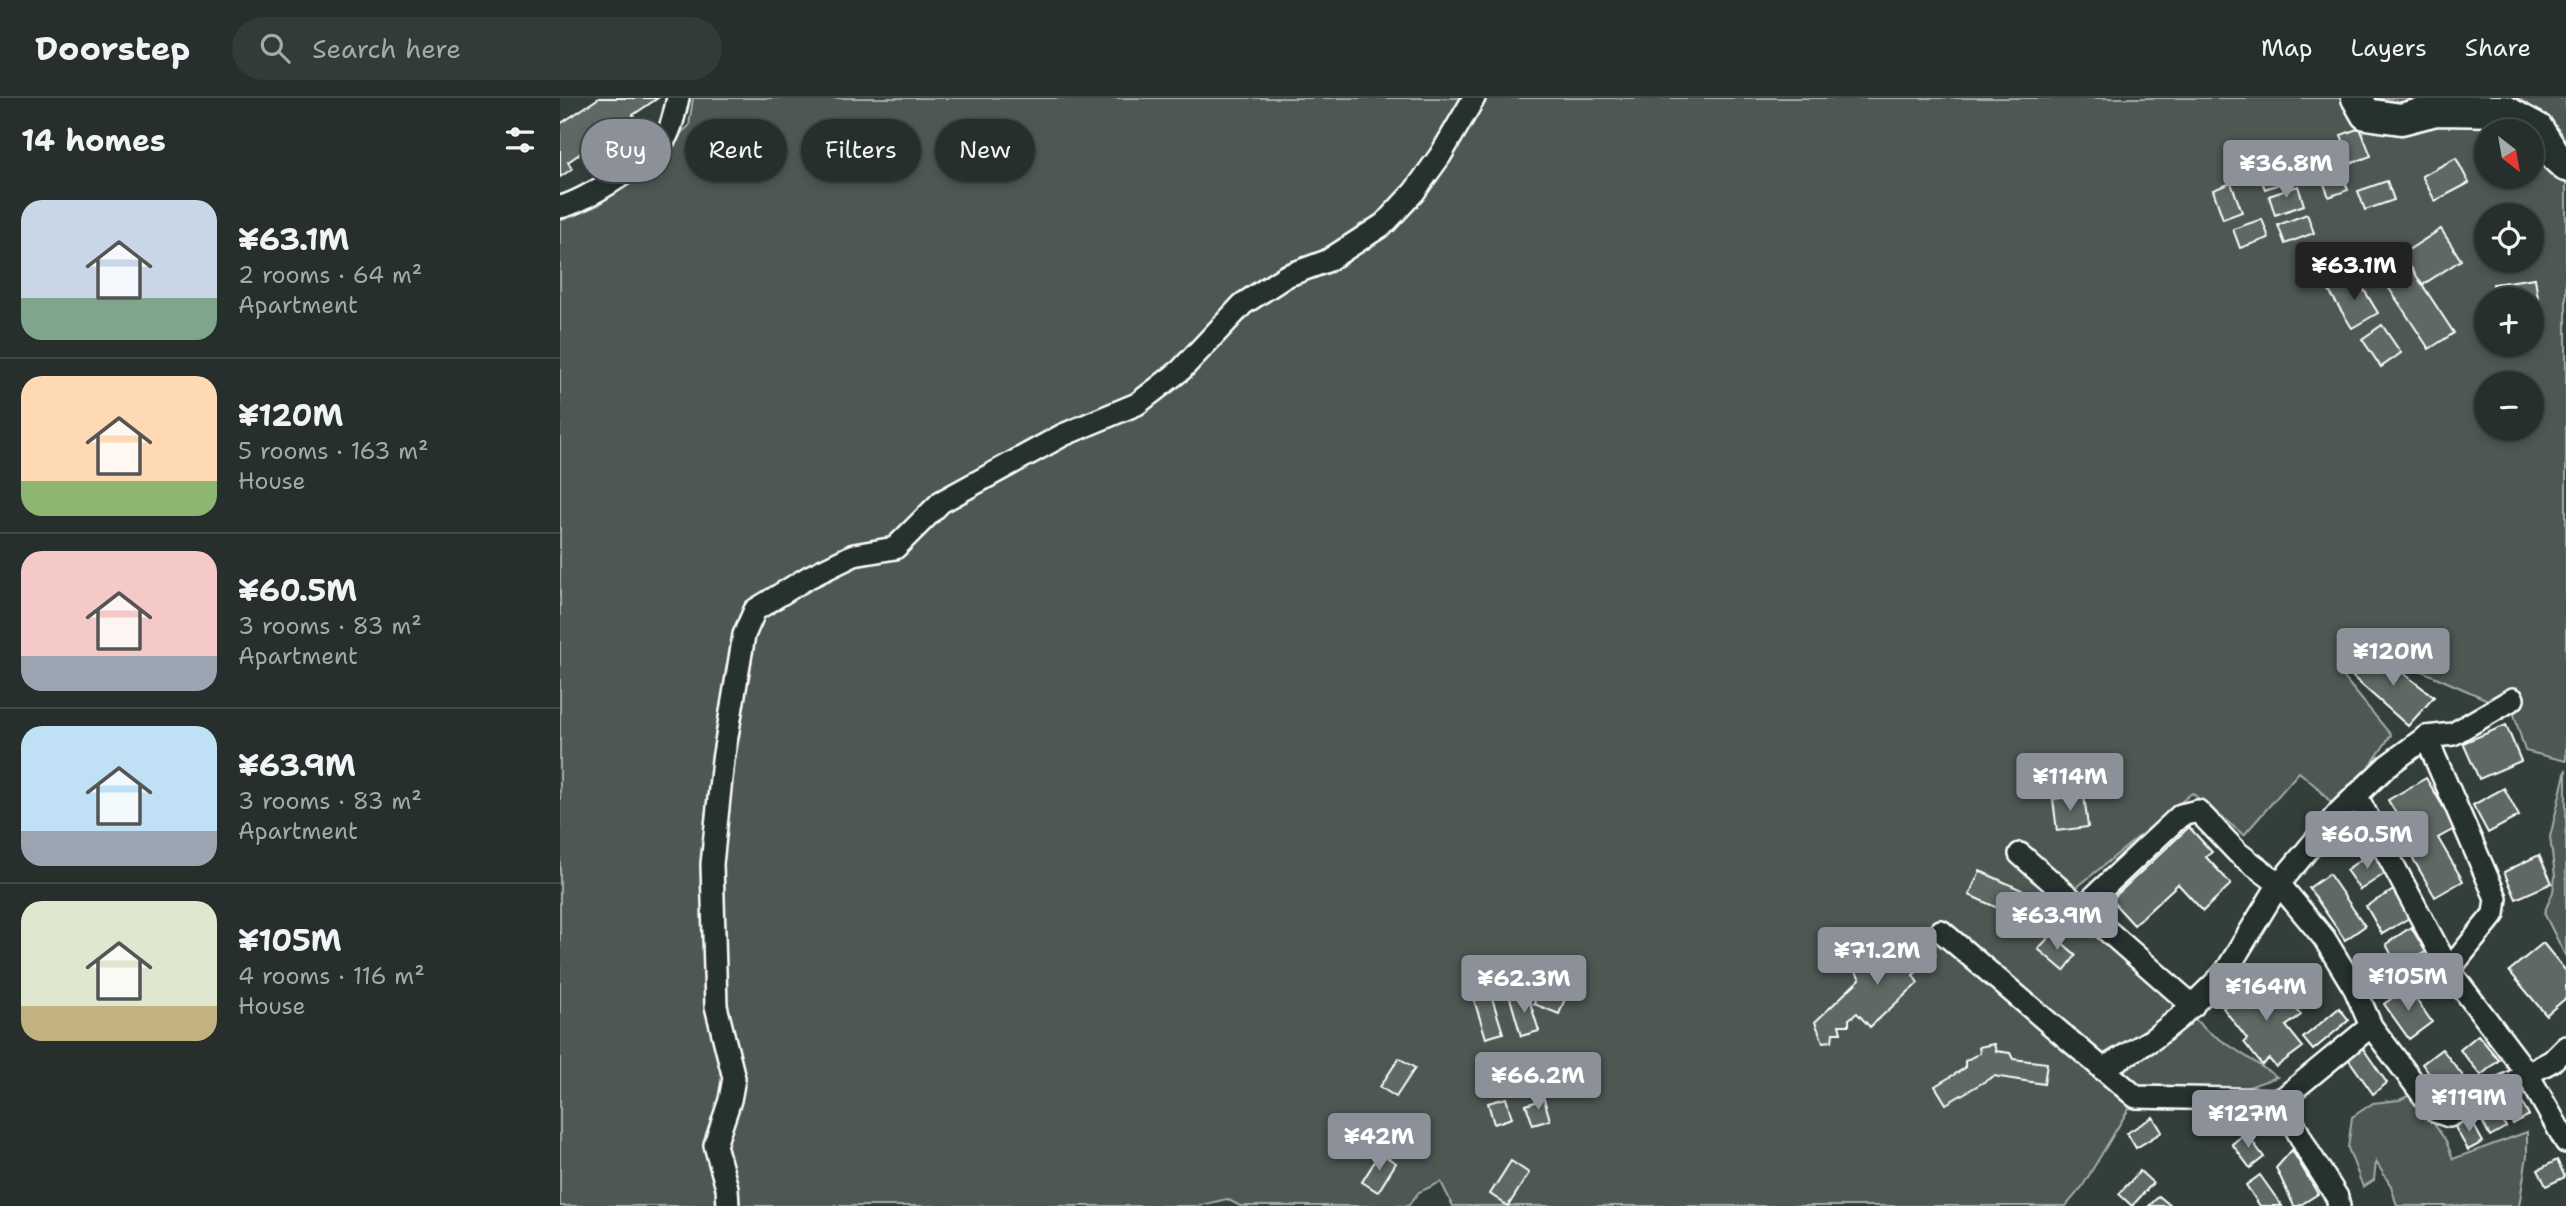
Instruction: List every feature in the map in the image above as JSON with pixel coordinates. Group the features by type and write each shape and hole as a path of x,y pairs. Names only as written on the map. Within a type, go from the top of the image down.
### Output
{"main road":[{"path":"2357,98 2366,114 2401,119 2435,110 2505,111 2538,129 2556,157 2566,166"}],"street":[{"path":"560,207 603,187 647,156 667,136 678,98"},
{"path":"728,1206 727,1188 715,1145 730,1100 734,1078 716,1006 712,864 723,760 744,635 755,610 809,577 854,555 895,548 941,502 1063,435 1137,404 1181,370 1242,304 1286,276 1327,261 1384,224 1440,156 1474,98"},
{"path":"2102,1069 2153,1039 2193,1006 2225,973 2280,884 2356,794 2387,765 2426,737 2453,734 2513,699"},
{"path":"2426,737 2496,898 2494,914 2449,970"},
{"path":"2356,794 2449,970 2527,1073 2566,1142"},
{"path":"2081,909 2181,815 2198,811 2238,853 2280,884 2325,938 2355,989 2371,1026 2435,1111 2449,1116 2552,1061 2566,1047"},
{"path":"2020,854 2193,1006"},
{"path":"1941,931 2136,1097 2281,1100 2371,1026"},
{"path":"2281,1100 2309,1153 2337,1197 2339,1206"}],"shaded area":[{"path":"693,98 2566,98 2566,761 2525,751 2513,711 2372,649 2340,673 2391,735 2339,812 2319,789 2299,772 2244,835 2192,793 2070,893 2067,897 2206,1030 2277,1077 2229,1094 2136,1097 2082,1187 2066,1206 1453,1206 1441,1182 1419,1192 1408,1206 1240,1206 1227,1199 1197,1206 560,1206 560,221 599,205 625,182 671,182 671,142 685,130 685,182 787,182 787,119 690,119"},
{"path":"2566,769 2566,957 2544,913 2553,892 2555,876 2550,837"},
{"path":"2413,1094 2446,1141 2453,1159 2527,1132 2527,1156 2519,1206 2397,1206 2391,1186 2376,1162 2374,1180 2363,1187 2348,1148 2352,1117 2373,1103 2399,1100"}],"building":[{"path":"599,98 658,98 633,115 636,119 581,119 581,153 568,162 572,169 560,177 560,124"},
{"path":"2360,128 2371,156 2352,163 2341,135"},
{"path":"2456,158 2469,183 2435,201 2422,176"},
{"path":"2287,160 2294,179 2265,189 2258,171"},
{"path":"2337,161 2348,190 2329,197 2318,168"},
{"path":"2387,181 2394,200 2365,210 2358,191"},
{"path":"2231,183 2242,212 2223,219 2213,190"},
{"path":"2298,186 2304,205 2275,215 2269,196"},
{"path":"2307,214 2314,233 2285,244 2278,225"},
{"path":"2262,219 2269,238 2240,248 2233,229"},
{"path":"2441,229 2461,260 2422,285 2402,254"},
{"path":"2402,254 2454,333 2429,349 2377,270"},
{"path":"2355,275 2378,313 2352,328 2329,291"},
{"path":"2535,278 2536,287 2493,287 2493,284"},
{"path":"2382,325 2401,353 2381,367 2362,339"},
{"path":"2372,649 2434,697 2408,726 2353,677"},
{"path":"2506,725 2521,761 2479,779 2463,743"},
{"path":"2426,778 2456,828 2438,838 2463,881 2435,897 2408,850 2414,844 2388,800"},
{"path":"2504,788 2519,816 2488,833 2473,805"},
{"path":"2084,795 2088,827 2057,831 2053,799"},
{"path":"2189,827 2212,852 2206,857 2231,884 2203,911 2178,884 2134,925 2111,900"},
{"path":"2373,851 2387,872 2360,890 2346,870"},
{"path":"2539,855 2552,883 2516,899 2504,872"},
{"path":"1980,871 2026,892 2015,916 1969,895"},
{"path":"2329,874 2365,926 2345,940 2309,888"},
{"path":"2394,890 2409,918 2382,934 2366,906"},
{"path":"2411,927 2426,952 2397,966 2386,944"},
{"path":"1914,933 1917,951 1928,942 1936,954 1913,975 1918,983 1870,1027 1857,1013 1849,1019 1849,1025 1839,1025 1841,1033 1833,1033 1832,1041 1823,1042 1815,1022 1860,979 1855,970 1878,947 1886,958"},
{"path":"2052,934 2076,955 2064,971 2038,949"},
{"path":"2543,943 2566,971 2566,998 2546,1015 2509,971"},
{"path":"1546,959 1576,971 1559,1014 1534,1004"},
{"path":"2261,979 2271,992 2278,986 2301,1015 2286,1026 2303,1047 2276,1067 2269,1059 2262,1065 2244,1042 2247,1039 2223,1008"},
{"path":"2407,987 2432,1022 2409,1039 2384,1004"},
{"path":"1527,993 1539,1031 1521,1036 1510,998"},
{"path":"1491,995 1503,1033 1486,1038 1474,1000"},
{"path":"2339,1008 2349,1020 2313,1050 2303,1038"},
{"path":"2478,1035 2499,1060 2481,1075 2460,1050"},
{"path":"1994,1044 1996,1051 2010,1053 2013,1059 2047,1063 2044,1084 1994,1076 1946,1104 1935,1086 1965,1068 1965,1061 1980,1053 1979,1047"},
{"path":"2362,1047 2387,1083 2373,1094 2347,1057"},
{"path":"2442,1049 2463,1076 2443,1091 2422,1064"},
{"path":"1399,1058 1415,1068 1396,1097 1380,1087"},
{"path":"2516,1092 2529,1115 2513,1124 2500,1100"},
{"path":"1506,1098 1512,1118 1494,1124 1488,1103"},
{"path":"1544,1099 1550,1120 1533,1125 1526,1105"},
{"path":"2492,1103 2506,1127 2490,1136 2477,1112"},
{"path":"2153,1117 2162,1132 2136,1148 2127,1133"},
{"path":"2470,1118 2483,1142 2468,1150 2455,1127"},
{"path":"2246,1133 2264,1157 2250,1168 2232,1144"},
{"path":"2292,1150 2318,1194 2299,1206 2294,1206 2276,1168"},
{"path":"1380,1153 1396,1163 1378,1192 1362,1182"},
{"path":"2557,1160 2565,1177 2546,1186 2538,1170"},
{"path":"1511,1161 1529,1173 1508,1206 1490,1194"},
{"path":"2140,1171 2153,1183 2132,1206 2119,1194"},
{"path":"2260,1175 2282,1206 2260,1206 2246,1185"},
{"path":"2159,1196 2171,1206 2149,1206"}]}
